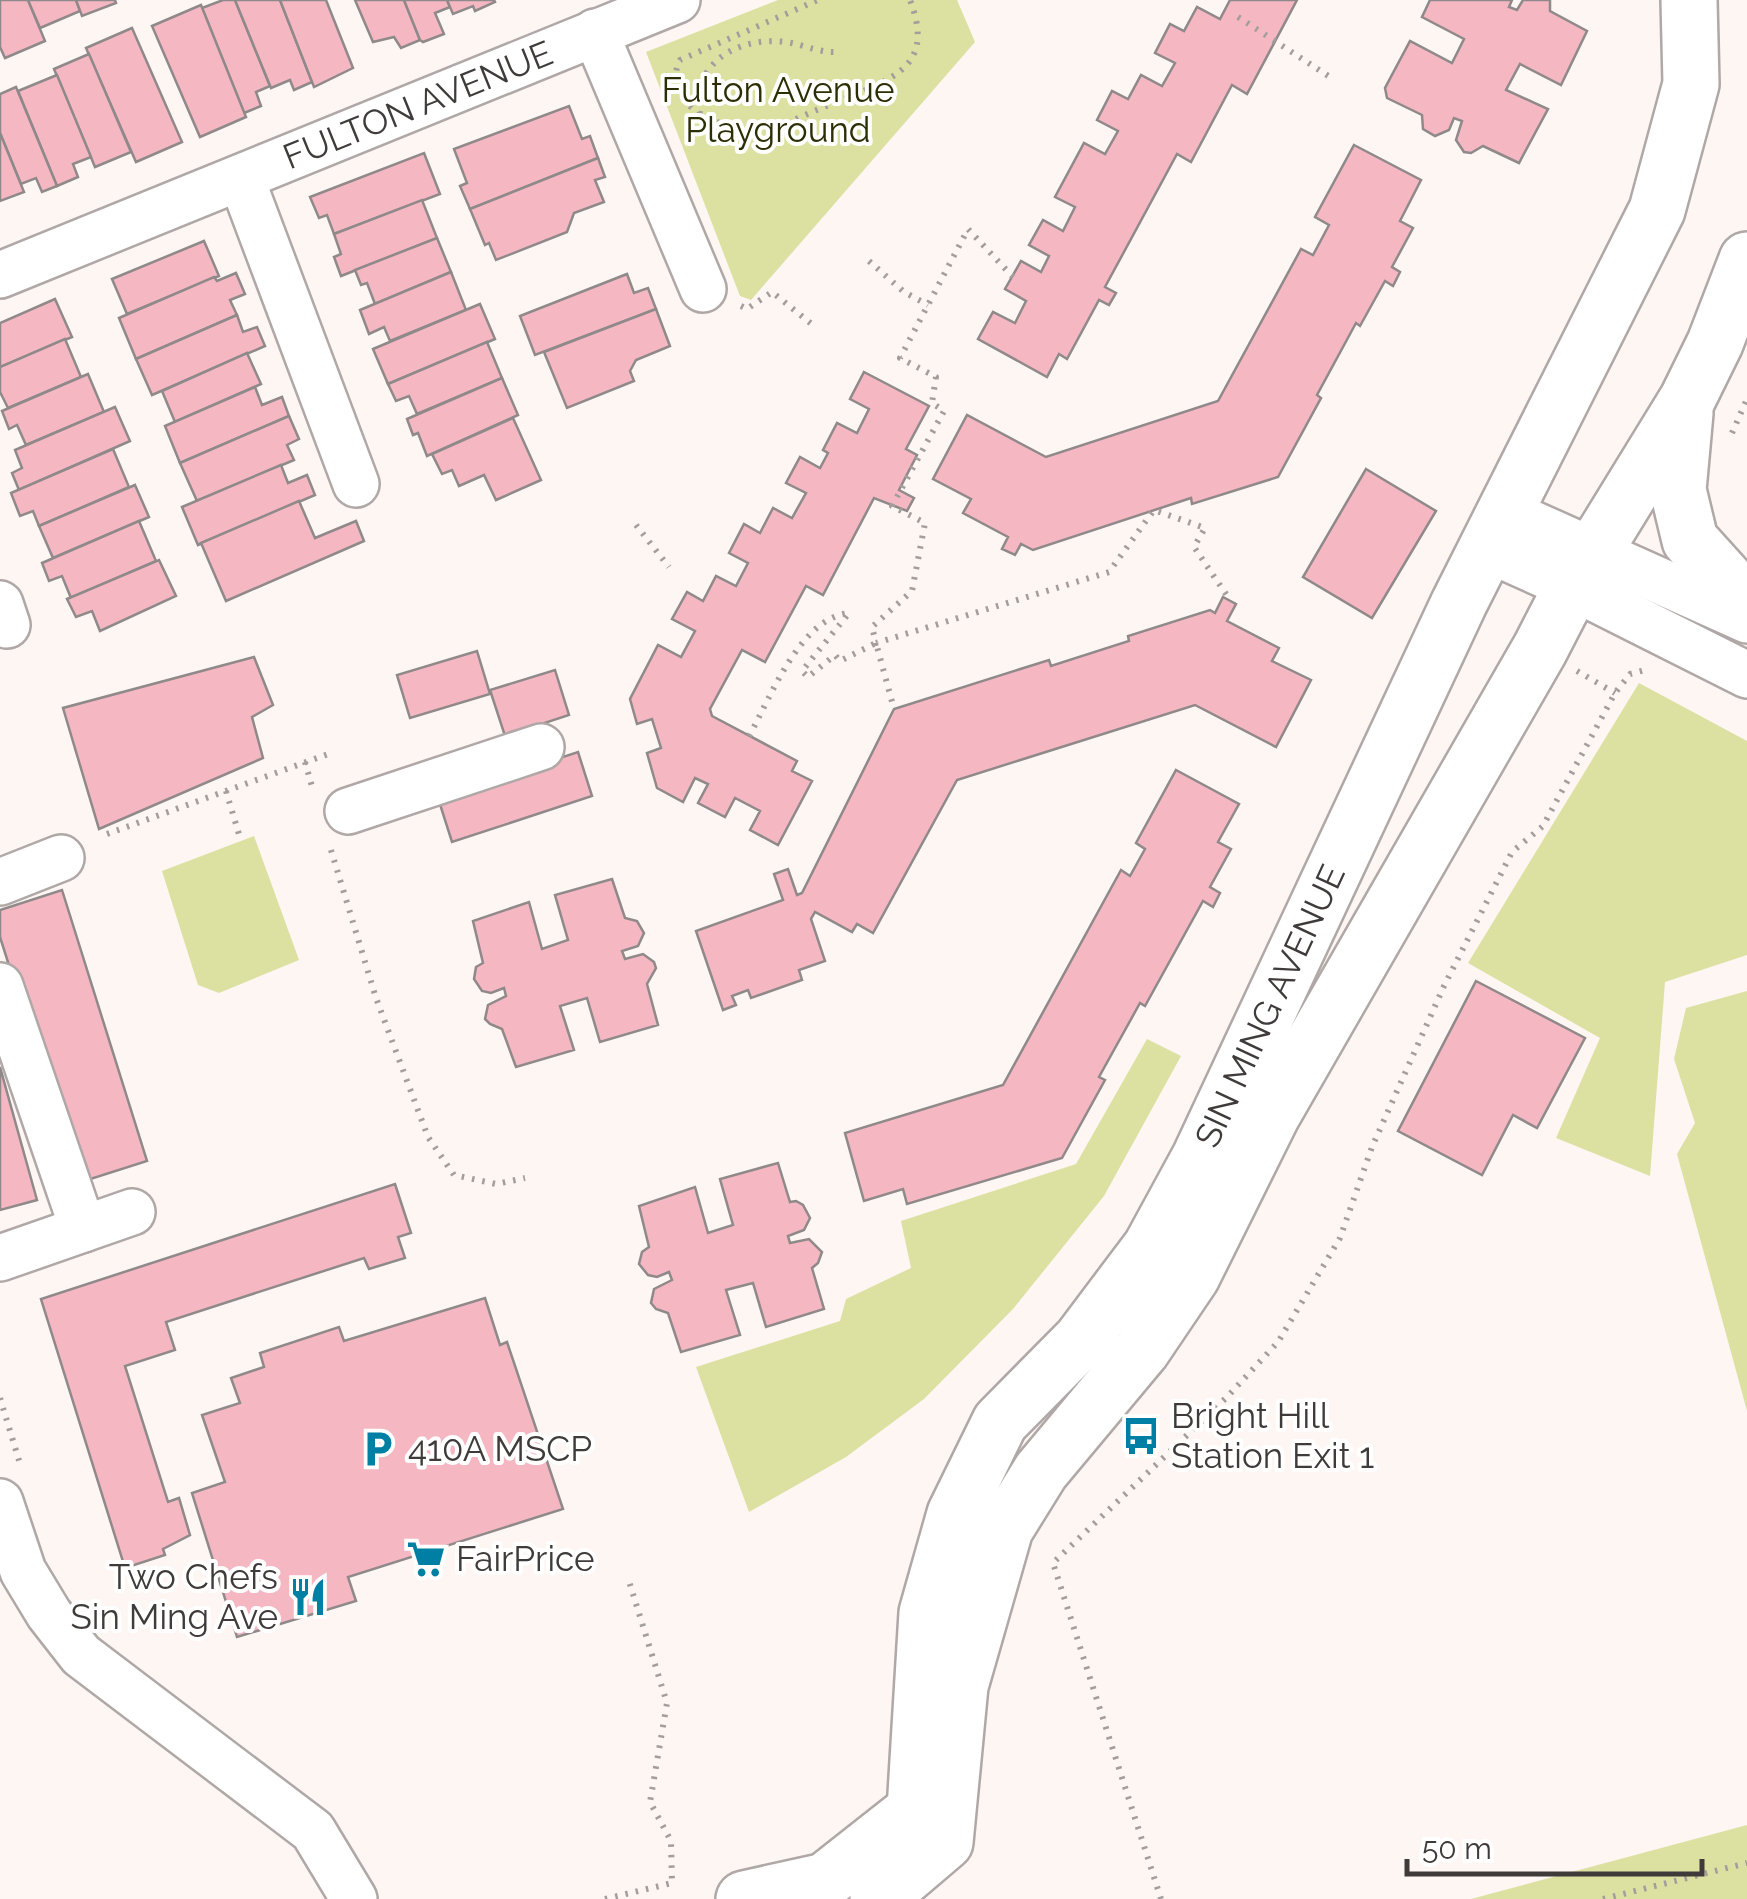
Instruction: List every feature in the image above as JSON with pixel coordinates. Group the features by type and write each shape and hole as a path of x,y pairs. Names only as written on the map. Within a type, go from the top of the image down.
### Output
{"main road":[{"name":"SIN MING AVENUE","path":"930,1826 926,1614 955,1514 1000,1422 1080,1340 1104,1309 1150,1247 1200,1158 1346,841 1658,210 1691,84 1689,0"},
{"name":"SIN MING AVENUE","path":"930,1826 960,1686 1005,1530 1042,1470 1142,1350 1192,1276 1272,1115 1583,568 1687,400 1715,343 1747,260"},
{"path":"1687,400 1678,490 1690,540 1747,603"},
{"path":"744,1899 825,1881 930,1826"},
{"path":"878,1899 930,1826"}],"street":[{"name":"FULTON AVENUE","path":"0,275 676,0"},
{"name":"FULTON AVENUE","path":"595,32 703,289"},
{"name":"FULTON AVENUE","path":"241,178 356,484"},
{"path":"1497,530 1583,568 1747,620"},
{"path":"1583,568 1747,676"},
{"path":"330,815 541,747"},
{"path":"0,882 61,858"},
{"path":"0,986 83,1229"},
{"path":"0,1258 132,1212"},
{"path":"0,1502 23,1571 49,1614 81,1655 312,1831 354,1899"}],"path":[{"path":"740,123 728,126 700,115 681,92 676,68 680,60 818,0"},
{"path":"796,118 902,72 918,46 910,0"},
{"path":"1238,17 1334,79"},
{"path":"700,115 697,96 701,81 711,64 724,54 740,47 783,42 810,50 839,52"},
{"path":"664,99 681,92"},
{"path":"894,708 872,626 912,590 925,523 892,506 944,411 932,403 936,377 900,358 968,229 1012,277"},
{"path":"869,262 904,292 928,305"},
{"path":"772,292 814,326"},
{"path":"749,736 799,645 837,614 850,613 802,671 808,678 834,655 840,662 876,643 1109,572 1154,510 1205,528 1194,548 1230,600"},
{"path":"636,525 669,567"},
{"path":"1161,1899 1053,1563 1227,1397 1278,1342 1340,1238 1372,1147 1428,1022 1512,852 1543,826 1615,693 1630,674 1658,666"},
{"path":"106,834 331,754"},
{"path":"305,762 330,815 376,998 428,1137 454,1175 496,1184 525,1178"},
{"path":"226,791 241,840"},
{"path":"605,1899 672,1882 671,1841 650,1802 667,1703 628,1578"},
{"path":"1602,1899 1747,1863"}],"green space":[{"name":"Fulton Avenue Playground","path":"778,0 957,0 975,42 751,300 740,296 646,52"},
{"path":"1639,683 1747,741 1747,955 1665,982 1650,1176 1556,1138 1600,1038 1468,963"},
{"path":"254,836 299,960 219,993 198,985 162,871"},
{"path":"1747,991 1747,1411 1677,1154 1695,1123 1674,1059 1686,1008"},
{"path":"1147,1039 1181,1056 1104,1196 1013,1309 924,1399 846,1457 749,1512 696,1367 840,1321 846,1299 911,1268 901,1221 1076,1164"},
{"path":"1747,1825 1747,1899 1471,1899"}],"building":[{"path":"0,0 28,0 45,41 5,58 0,47"},
{"path":"28,0 76,0 80,11 40,28"},
{"path":"76,0 115,0 116,3 82,16"},
{"path":"235,0 270,86 256,92 261,106 244,113 202,8"},
{"path":"235,0 280,0 312,82 294,90 290,80 271,88"},
{"path":"280,0 326,0 353,68 314,87"},
{"path":"355,0 404,0 420,40 401,48 394,37 373,42"},
{"path":"404,0 447,0 450,7 435,13 444,34 420,40"},
{"path":"447,0 495,2 475,11 473,6 453,14"},
{"path":"1230,0 1297,0 1247,94 1232,85 1191,162 1177,154 1105,287 1116,293 1109,305 1099,300 1067,359 1059,354 1047,377 978,339 993,312 1015,323 1026,301 1005,289 1021,261 1041,272 1049,256 1029,245 1043,220 1063,231 1075,207 1055,197 1084,143 1105,154 1118,131 1097,120 1112,91 1128,99 1141,75 1162,86 1175,63 1155,53 1170,24 1184,31 1197,7 1220,19"},
{"path":"1430,0 1512,0 1509,7 1517,10 1523,0 1550,0 1550,11 1587,31 1561,85 1520,64 1506,90 1548,109 1519,163 1483,146 1471,153 1464,152 1456,140 1462,121 1454,118 1449,130 1435,136 1423,129 1422,115 1387,98 1385,88 1410,41 1452,63 1464,39 1422,17"},
{"path":"201,5 246,117 200,137 152,26"},
{"path":"132,28 182,142 136,162 86,48"},
{"path":"89,54 131,152 95,167 54,69"},
{"path":"57,75 91,157 73,164 78,177 57,186 18,91"},
{"path":"16,87 57,186 42,192 36,178 21,184 0,133 0,94"},
{"path":"569,106 582,139 590,136 598,158 470,209 460,186 467,183 454,149"},
{"path":"0,133 24,192 0,201"},
{"path":"1354,145 1421,180 1400,221 1413,228 1392,267 1400,272 1393,286 1385,281 1360,326 1356,323 1278,477 1192,504 1191,498 1033,550 1021,544 1015,555 1002,549 1008,537 963,513 971,499 933,479 967,415 1046,457 1218,401 1301,249 1313,255 1329,225 1315,217"},
{"path":"424,153 440,194 334,234 327,215 319,218 310,197"},
{"path":"598,158 605,177 595,180 604,202 574,213 567,232 496,260 470,209"},
{"path":"422,200 437,238 341,276 334,257 341,254 334,234"},
{"path":"437,238 451,272 375,304 367,283 361,285 355,270"},
{"path":"204,241 219,276 127,314 112,279"},
{"path":"451,272 466,310 390,341 384,327 369,334 360,310"},
{"path":"236,273 245,294 230,300 237,315 136,359 119,318 214,277 217,281"},
{"path":"627,274 634,293 648,288 656,309 535,355 520,316"},
{"path":"55,299 72,337 0,367 0,323"},
{"path":"480,304 495,339 388,384 373,349"},
{"path":"656,309 670,346 636,360 630,371 634,381 567,408 544,352"},
{"path":"237,315 243,332 257,327 265,346 152,395 136,359"},
{"path":"65,339 81,377 8,408 0,392 0,367"},
{"path":"487,342 502,378 417,414 409,396 396,401 388,384"},
{"path":"247,353 261,384 175,422 162,391"},
{"path":"864,372 929,406 906,449 917,455 899,490 914,498 907,511 874,498 823,595 806,586 765,662 742,650 710,709 712,716 797,761 792,771 812,781 778,845 750,830 760,811 735,798 725,817 698,803 708,784 695,778 683,802 657,788 647,753 661,748 652,719 637,724 630,699 658,645 681,657 695,631 672,619 687,592 703,601 716,576 736,586 748,563 729,553 744,524 760,533 773,508 792,518 806,493 786,483 800,457 820,468 828,453 823,450 837,423 857,433 869,409 850,399"},
{"path":"88,374 104,412 26,445 17,425 9,429 2,411"},
{"path":"502,378 518,415 427,456 418,433 413,435 407,419"},
{"path":"255,387 262,405 282,397 289,416 180,463 165,426"},
{"path":"115,407 130,441 19,490 12,473 22,468 15,450"},
{"path":"289,416 299,439 287,445 294,460 197,501 180,463"},
{"path":"513,418 541,480 496,500 484,475 459,486 452,470 442,474 432,454"},
{"path":"113,449 129,487 39,526 33,511 20,516 11,493"},
{"path":"281,465 288,483 307,475 315,495 198,545 182,507"},
{"path":"1366,469 1436,511 1372,618 1303,577"},
{"path":"135,485 149,517 53,558 39,526"},
{"path":"299,501 315,538 356,521 364,541 226,601 201,543"},
{"path":"139,521 156,561 71,598 62,576 49,581 42,563"},
{"path":"159,560 176,596 100,631 92,611 76,617 67,599"},
{"path":"1223,597 1236,604 1227,621 1279,648 1272,661 1311,680 1276,747 1195,705 957,780 873,933 857,924 852,932 815,912 811,919 825,961 799,970 802,980 751,998 748,990 732,996 736,1005 723,1010 696,931 783,900 774,874 788,869 797,895 802,893 894,709 1049,660 1051,666 1210,610 1215,613"},
{"path":"477,651 490,694 410,718 397,675"},
{"path":"254,657 273,705 252,717 263,758 99,829 63,708"},
{"path":"555,670 569,715 505,736 490,690"},
{"path":"578,752 592,796 452,842 438,798"},
{"path":"1176,770 1239,804 1218,842 1231,849 1210,887 1220,893 1213,907 1203,901 1145,1006 1140,1003 1099,1077 1105,1080 1062,1158 907,1204 903,1189 864,1201 845,1133 1003,1085 1121,870 1130,876 1145,849 1136,843"},
{"path":"612,879 625,918 637,921 644,933 638,946 622,951 625,959 643,954 656,968 647,984 658,1025 600,1042 587,998 560,1006 574,1050 516,1067 502,1029 485,1019 488,1005 506,996 504,988 491,993 482,991 474,979 476,967 483,963 473,921 529,902 542,949 568,940 555,895"},
{"path":"62,890 147,1161 78,1183 0,937 0,910"},
{"path":"1476,981 1585,1038 1537,1128 1513,1115 1482,1175 1398,1131"},
{"path":"0,1067 37,1200 0,1210"},
{"path":"778,1163 790,1202 803,1205 810,1218 804,1230 788,1236 790,1243 809,1239 822,1252 812,1268 824,1309 766,1327 753,1283 726,1290 740,1335 681,1352 668,1313 651,1303 654,1289 672,1280 669,1272 657,1277 648,1275 639,1264 642,1252 649,1247 639,1206 695,1187 708,1233 733,1225 720,1179"},
{"path":"395,1184 411,1233 398,1237 405,1258 369,1269 364,1258 166,1322 175,1350 125,1366 168,1502 179,1498 190,1535 163,1549 165,1555 125,1568 41,1299"},
{"name":"410A MSCP","path":"485,1298 500,1345 507,1342 563,1509 348,1577 356,1601 237,1637 192,1493 225,1482 202,1415 240,1403 231,1378 264,1367 260,1353 339,1327 344,1341"}],"place":[{"name":"Bright Hill Station Exit 1","path":"1141,1436"},
{"name":"410A MSCP","path":"378,1449"},
{"name":"FairPrice","path":"426,1559"},
{"name":"Two Chefs Sin Ming Ave","path":"308,1597"}]}
